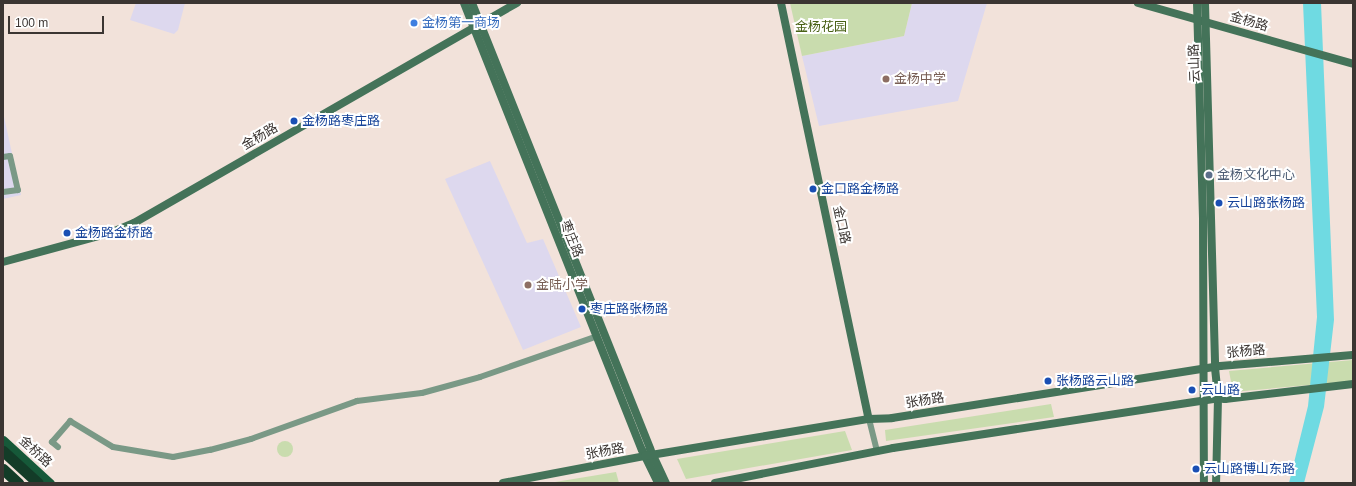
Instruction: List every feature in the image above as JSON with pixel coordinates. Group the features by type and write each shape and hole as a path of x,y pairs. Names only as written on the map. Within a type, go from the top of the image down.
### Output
{"highway":[{"path":"3,451 38,483"},
{"path":"3,469 18,483"}],"main road":[{"name":"枣庄路","path":"464,3 477,26 658,483"},
{"name":"枣庄路","path":"472,3 477,26"},
{"name":"金杨路","path":"3,262 110,233 134,223 517,3"},
{"name":"金口路","path":"781,3 869,419"},
{"name":"金杨路","path":"1138,3 1353,64"},
{"name":"云山路","path":"1197,3 1202,21 1215,368 1218,398 1216,483"},
{"name":"云山路","path":"1204,483 1202,21 1205,3"},
{"name":"张杨路","path":"503,483 648,456 869,419 892,418 1204,369 1353,355"},
{"path":"715,483 893,448 1218,398 1225,399 1353,384"},
{"name":"金桥路","path":"3,440 50,483"},
{"name":"枣庄路","path":"648,456 666,483"},
{"path":"3,462 25,483"}],"street":[{"path":"3,157 10,156 18,190 3,192"},
{"path":"58,447 52,442 70,421 113,447 173,457 210,450 251,439 357,401 422,393 480,377 592,338"},
{"name":"金口路","path":"869,419 877,452"}],"shaded area":[{"path":"136,3 185,3 178,30 174,34 130,20"},
{"name":"金杨中学","path":"912,3 987,3 958,101 819,126 802,56 904,36"},
{"path":"3,112 21,195 3,199"},
{"name":"金陆小学","path":"490,161 527,243 543,239 581,327 523,350 445,179"}],"green space":[{"name":"金杨花园","path":"790,3 912,3 904,36 802,56"},
{"path":"1353,360 1353,381 1233,392 1229,371"},
{"path":"1051,404 1054,417 886,441 885,430"},
{"path":"845,431 852,450 686,479 677,459"},
{"path":"282,441 288,441 293,446 291,455 288,457 282,457 277,452 277,446"},
{"path":"616,472 619,483 549,483"}],"water":[{"path":"1303,3 1321,3 1334,320 1324,407 1304,483 1289,483 1308,406 1317,317"}],"place":[{"name":"金杨第一商场","path":"414,23"},
{"name":"金杨中学","path":"886,79"},
{"name":"金杨路枣庄路","path":"294,121"},
{"name":"金杨文化中心","path":"1209,175"},
{"name":"金口路金杨路","path":"813,189"},
{"name":"云山路张杨路","path":"1219,203"},
{"name":"金杨路金桥路","path":"67,233"},
{"name":"金陆小学","path":"528,285"},
{"name":"枣庄路张杨路","path":"582,309"},
{"name":"张杨路云山路","path":"1048,381"},
{"name":"云山路","path":"1192,390"},
{"name":"云山路博山东路","path":"1196,469"}]}
